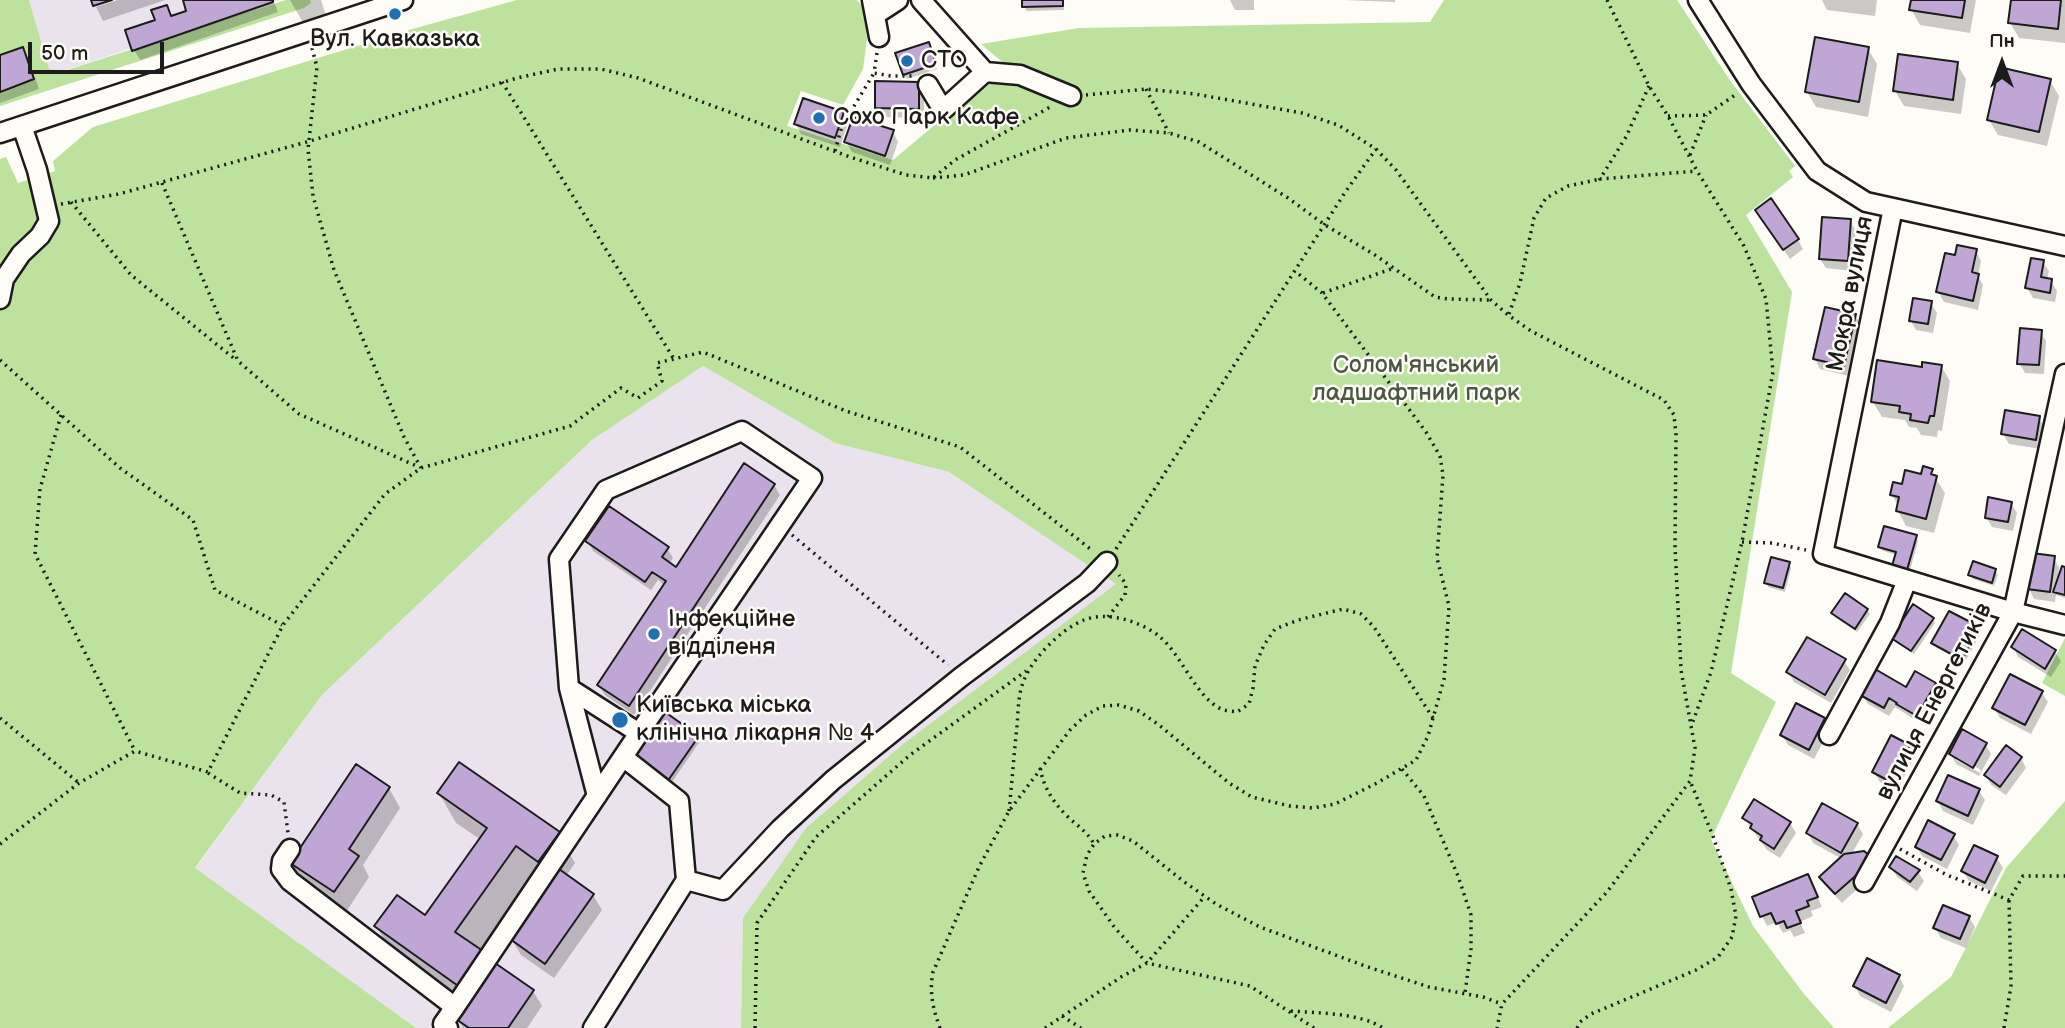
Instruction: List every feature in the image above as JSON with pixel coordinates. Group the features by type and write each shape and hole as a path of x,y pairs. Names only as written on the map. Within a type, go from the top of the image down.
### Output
{"street":[{"path":"0,134 349,8 403,0"},
{"path":"879,37 873,8 898,0"},
{"path":"922,0 985,72 1020,75 1071,96"},
{"name":"Мокра вулиця","path":"1698,0 1751,84 1817,171 1866,202 1893,208 1823,554"},
{"path":"928,85 943,110 985,72"},
{"path":"0,299 4,279 21,254 40,236 49,220 37,170 22,126"},
{"path":"1893,208 2065,246"},
{"name":"вулиця Енергетиків","path":"1864,882 2013,612 2065,374"},
{"path":"448,1028 443,1024 812,478 742,431 606,490 559,559 569,688 597,796"},
{"path":"1823,554 2013,612 2065,625"},
{"path":"686,880 723,890 780,829 833,780 961,677 1087,583 1107,562"},
{"path":"1829,735 1890,623 1907,580"},
{"path":"569,688 639,733"},
{"path":"593,1028 686,880 679,801 623,757"},
{"path":"290,849 282,861 281,869 290,881 455,1007"}],"path":[{"path":"1607,0 1649,86 1744,246 1766,299 1773,372 1742,542 1711,672 1692,724"},
{"path":"835,151 842,126 874,72 879,37"},
{"path":"312,45 317,67 308,149 313,196 334,270 404,437 421,468"},
{"path":"45,206 119,194 310,141 502,82 558,69 601,69 638,78 906,175 933,178 964,175 1066,138 1130,130 1169,133 1199,142 1435,297 1491,300"},
{"path":"874,72 891,76 922,76 928,85"},
{"path":"502,82 674,359"},
{"path":"1689,156 1706,115 1751,84"},
{"path":"1600,179 1626,137 1649,86"},
{"path":"1146,89 1169,133"},
{"path":"933,178 955,160 1071,96 1146,89 1221,97 1302,113 1338,125 1376,149 1396,170 1491,300 1508,315 1531,331 1664,400 1674,415 1675,546 1681,670 1695,748 1690,781 1607,892 1502,1004 1497,1028"},
{"path":"943,110 1023,121"},
{"path":"1668,116 1706,115"},
{"path":"1108,617 1125,595 1126,584 1107,562 1376,149"},
{"path":"1508,315 1520,284 1534,218 1546,198 1569,186 1600,179 1697,170"},
{"path":"162,182 238,361"},
{"path":"71,202 131,275 299,414 421,468"},
{"path":"1322,293 1394,268"},
{"path":"940,1028 933,1010 930,987 933,972 979,866 1009,811 1070,730 1086,715 1103,706 1119,705 1139,711 1229,783 1252,797 1313,808 1335,804 1402,769 1416,760 1423,749 1444,679 1449,606 1437,558 1443,475 1440,456 1426,432 1322,293 1295,271"},
{"path":"0,360 120,468 193,520 215,590 283,625"},
{"path":"61,415 40,489 35,554 135,751"},
{"path":"208,772 283,625 385,494 421,468"},
{"path":"780,525 961,677"},
{"path":"1742,542 1772,543 1823,554"},
{"path":"755,1028 757,923 816,837 910,755 1028,670 1063,632 1084,620 1108,617 1136,623 1159,636 1205,695 1221,709 1237,712 1249,704 1255,666 1275,629 1298,620 1343,609 1361,614 1374,627 1433,718"},
{"path":"1009,811 1021,690 1028,670"},
{"path":"0,718 79,783"},
{"path":"0,844 79,783 135,751 208,772 240,793 271,795 284,802 290,849"},
{"path":"1040,768 1049,796 1067,816 1088,833 1094,844"},
{"path":"1402,769 1424,796 1458,876 1471,915 1471,949 1465,993"},
{"path":"1577,1028 1580,1022 1591,1014 1696,970 1718,957 1732,937 1736,916 1731,889 1690,781"},
{"path":"1314,1028 1250,986 1147,963 1115,928 1088,891 1083,873 1087,855 1094,844 1105,836 1117,835 1133,841 1182,881 1216,904 1260,927 1429,987 1465,993 1502,1004"},
{"path":"1887,841 1947,875 2009,900"},
{"path":"2004,1028 2011,986 2009,900 2023,876 2065,876"},
{"path":"1045,1028 1121,977 1147,963 1205,896"},
{"path":"1288,1010 1360,1019 1376,1023 1383,1028"},
{"path":"1062,1015 1081,1028"}],"shaded area":[{"path":"29,0 280,0 50,75"},
{"name":"Київська міська клінічна лікарня № 4","path":"703,366 835,443 949,472 1117,584 903,744 806,828 743,918 741,1028 416,1028 195,869 322,695 592,440"}],"green space":[{"path":"0,0 29,0 49,69 64,71 286,0 310,0 311,3 304,8 0,106"},
{"name":"Солом'янський ладшафтний парк","path":"517,0 856,0 862,5 867,38 863,69 843,105 801,91 787,126 893,160 1006,65 981,44 1079,28 1430,22 1444,0 1677,0 1729,79 1795,166 1789,171 1793,177 1746,215 1792,292 1731,673 1776,702 1711,839 1753,926 1804,994 1834,1028 741,1028 743,918 806,828 903,744 1116,584 949,472 835,443 703,366 592,440 322,695 195,868 416,1028 0,1028 0,159 6,157 18,183 55,171 53,161 93,127 416,28"},
{"path":"2065,638 2065,696 2042,683"},
{"path":"2065,801 2065,1028 1888,1028 1951,977 2006,868"}],"building":[{"path":"91,0 112,0 93,6"},
{"path":"183,0 273,2 132,51 125,30 155,20 151,10 167,5 171,16 186,11"},
{"path":"1022,0 1063,0 1063,6 1022,7"},
{"path":"1911,0 1965,0 1962,18 1909,10"},
{"path":"2011,0 2061,0 2058,29 2008,23"},
{"path":"1815,37 1869,47 1859,102 1805,92"},
{"path":"929,42 936,64 903,75 895,53"},
{"path":"23,47 34,79 0,92 0,55"},
{"path":"1898,54 1958,62 1953,100 1893,91"},
{"path":"1999,67 2051,79 2039,132 1987,120"},
{"path":"875,81 919,82 919,109 875,108"},
{"name":"Сохо Парк Кафе","path":"803,98 844,112 835,138 794,124"},
{"name":"Сохо Парк Кафе","path":"853,117 894,130 885,156 844,142"},
{"path":"1771,198 1799,239 1783,250 1755,210"},
{"path":"1822,217 1851,219 1848,261 1819,259"},
{"path":"1957,245 1977,249 1972,272 1979,274 1973,301 1936,292 1945,253 1955,255"},
{"path":"2031,258 2044,260 2041,277 2052,279 2050,293 2025,288"},
{"path":"1913,298 1932,301 1928,324 1909,321"},
{"path":"1825,307 1856,314 1844,366 1813,359"},
{"path":"2020,328 2042,330 2039,365 2017,364"},
{"path":"1877,360 1922,367 1922,362 1942,365 1934,416 1930,416 1928,423 1910,420 1911,414 1899,412 1900,406 1871,402"},
{"path":"2005,410 2040,416 2036,440 2001,434"},
{"name":"Інфекційне відділеня","path":"744,463 775,484 629,706 597,685 666,581 652,572 645,582 585,541 609,506 669,547 662,557 676,567"},
{"path":"1923,466 1933,469 1931,474 1937,476 1926,519 1896,511 1899,497 1890,495 1893,482 1902,484 1905,470 1921,474"},
{"path":"1988,497 2012,502 2008,522 1985,518"},
{"path":"1884,526 1917,535 1907,570 1892,566 1896,552 1878,547"},
{"path":"2032,553 2055,556 2050,592 2027,589"},
{"path":"1771,557 1790,562 1783,588 1764,583"},
{"path":"1973,561 1996,569 1992,583 1968,575"},
{"path":"2062,566 2065,567 2065,595 2053,592"},
{"path":"1845,593 1868,609 1855,629 1831,613"},
{"path":"1913,604 1934,618 1911,651 1891,638"},
{"path":"1949,611 1980,627 1962,660 1931,643"},
{"path":"2022,629 2056,650 2045,669 2011,647"},
{"path":"1807,637 1846,659 1825,695 1786,672"},
{"path":"1875,669 1906,687 1915,671 1936,683 1917,716 1889,698 1884,708 1860,695"},
{"path":"2010,674 2043,691 2025,725 1992,708"},
{"path":"1796,703 1825,718 1809,750 1780,735"},
{"path":"665,712 699,736 667,782 633,758"},
{"path":"1962,729 1987,743 1973,768 1949,754"},
{"path":"1891,735 1910,745 1891,782 1872,772"},
{"path":"2006,745 2022,757 2000,787 1984,775"},
{"path":"459,762 560,832 538,862 516,846 455,932 486,953 461,988 374,926 397,895 425,915 487,828 437,793"},
{"path":"356,764 390,787 349,849 359,856 334,892 290,863"},
{"path":"1948,775 1980,789 1968,816 1936,801"},
{"path":"1754,799 1791,822 1774,849 1760,840 1762,836 1750,828 1752,824 1742,818"},
{"path":"1822,803 1858,823 1841,853 1806,833"},
{"path":"1928,820 1955,834 1941,860 1915,847"},
{"path":"1974,845 1998,856 1985,883 1961,871"},
{"path":"1864,851 1869,855 1860,872 1835,894 1819,877 1844,854"},
{"path":"1896,856 1920,870 1910,882 1889,867"},
{"path":"559,869 594,894 545,964 510,939"},
{"path":"1808,874 1818,897 1807,901 1809,906 1796,911 1801,923 1787,928 1784,921 1776,924 1771,913 1760,917 1752,897"},
{"path":"1943,905 1970,916 1960,939 1933,928"},
{"path":"1867,958 1900,975 1886,1003 1853,986"},
{"path":"495,963 534,990 508,1028 469,1028 456,1019"}],"place":[{"name":"Вул. Кавказька","path":"395,14"},
{"name":"СТО","path":"907,61"},
{"name":"Сохо Парк Кафе","path":"819,118"},
{"name":"Інфекційне відділеня","path":"654,634"},
{"name":"Київська міська клінічна лікарня № 4","path":"620,720"}]}
